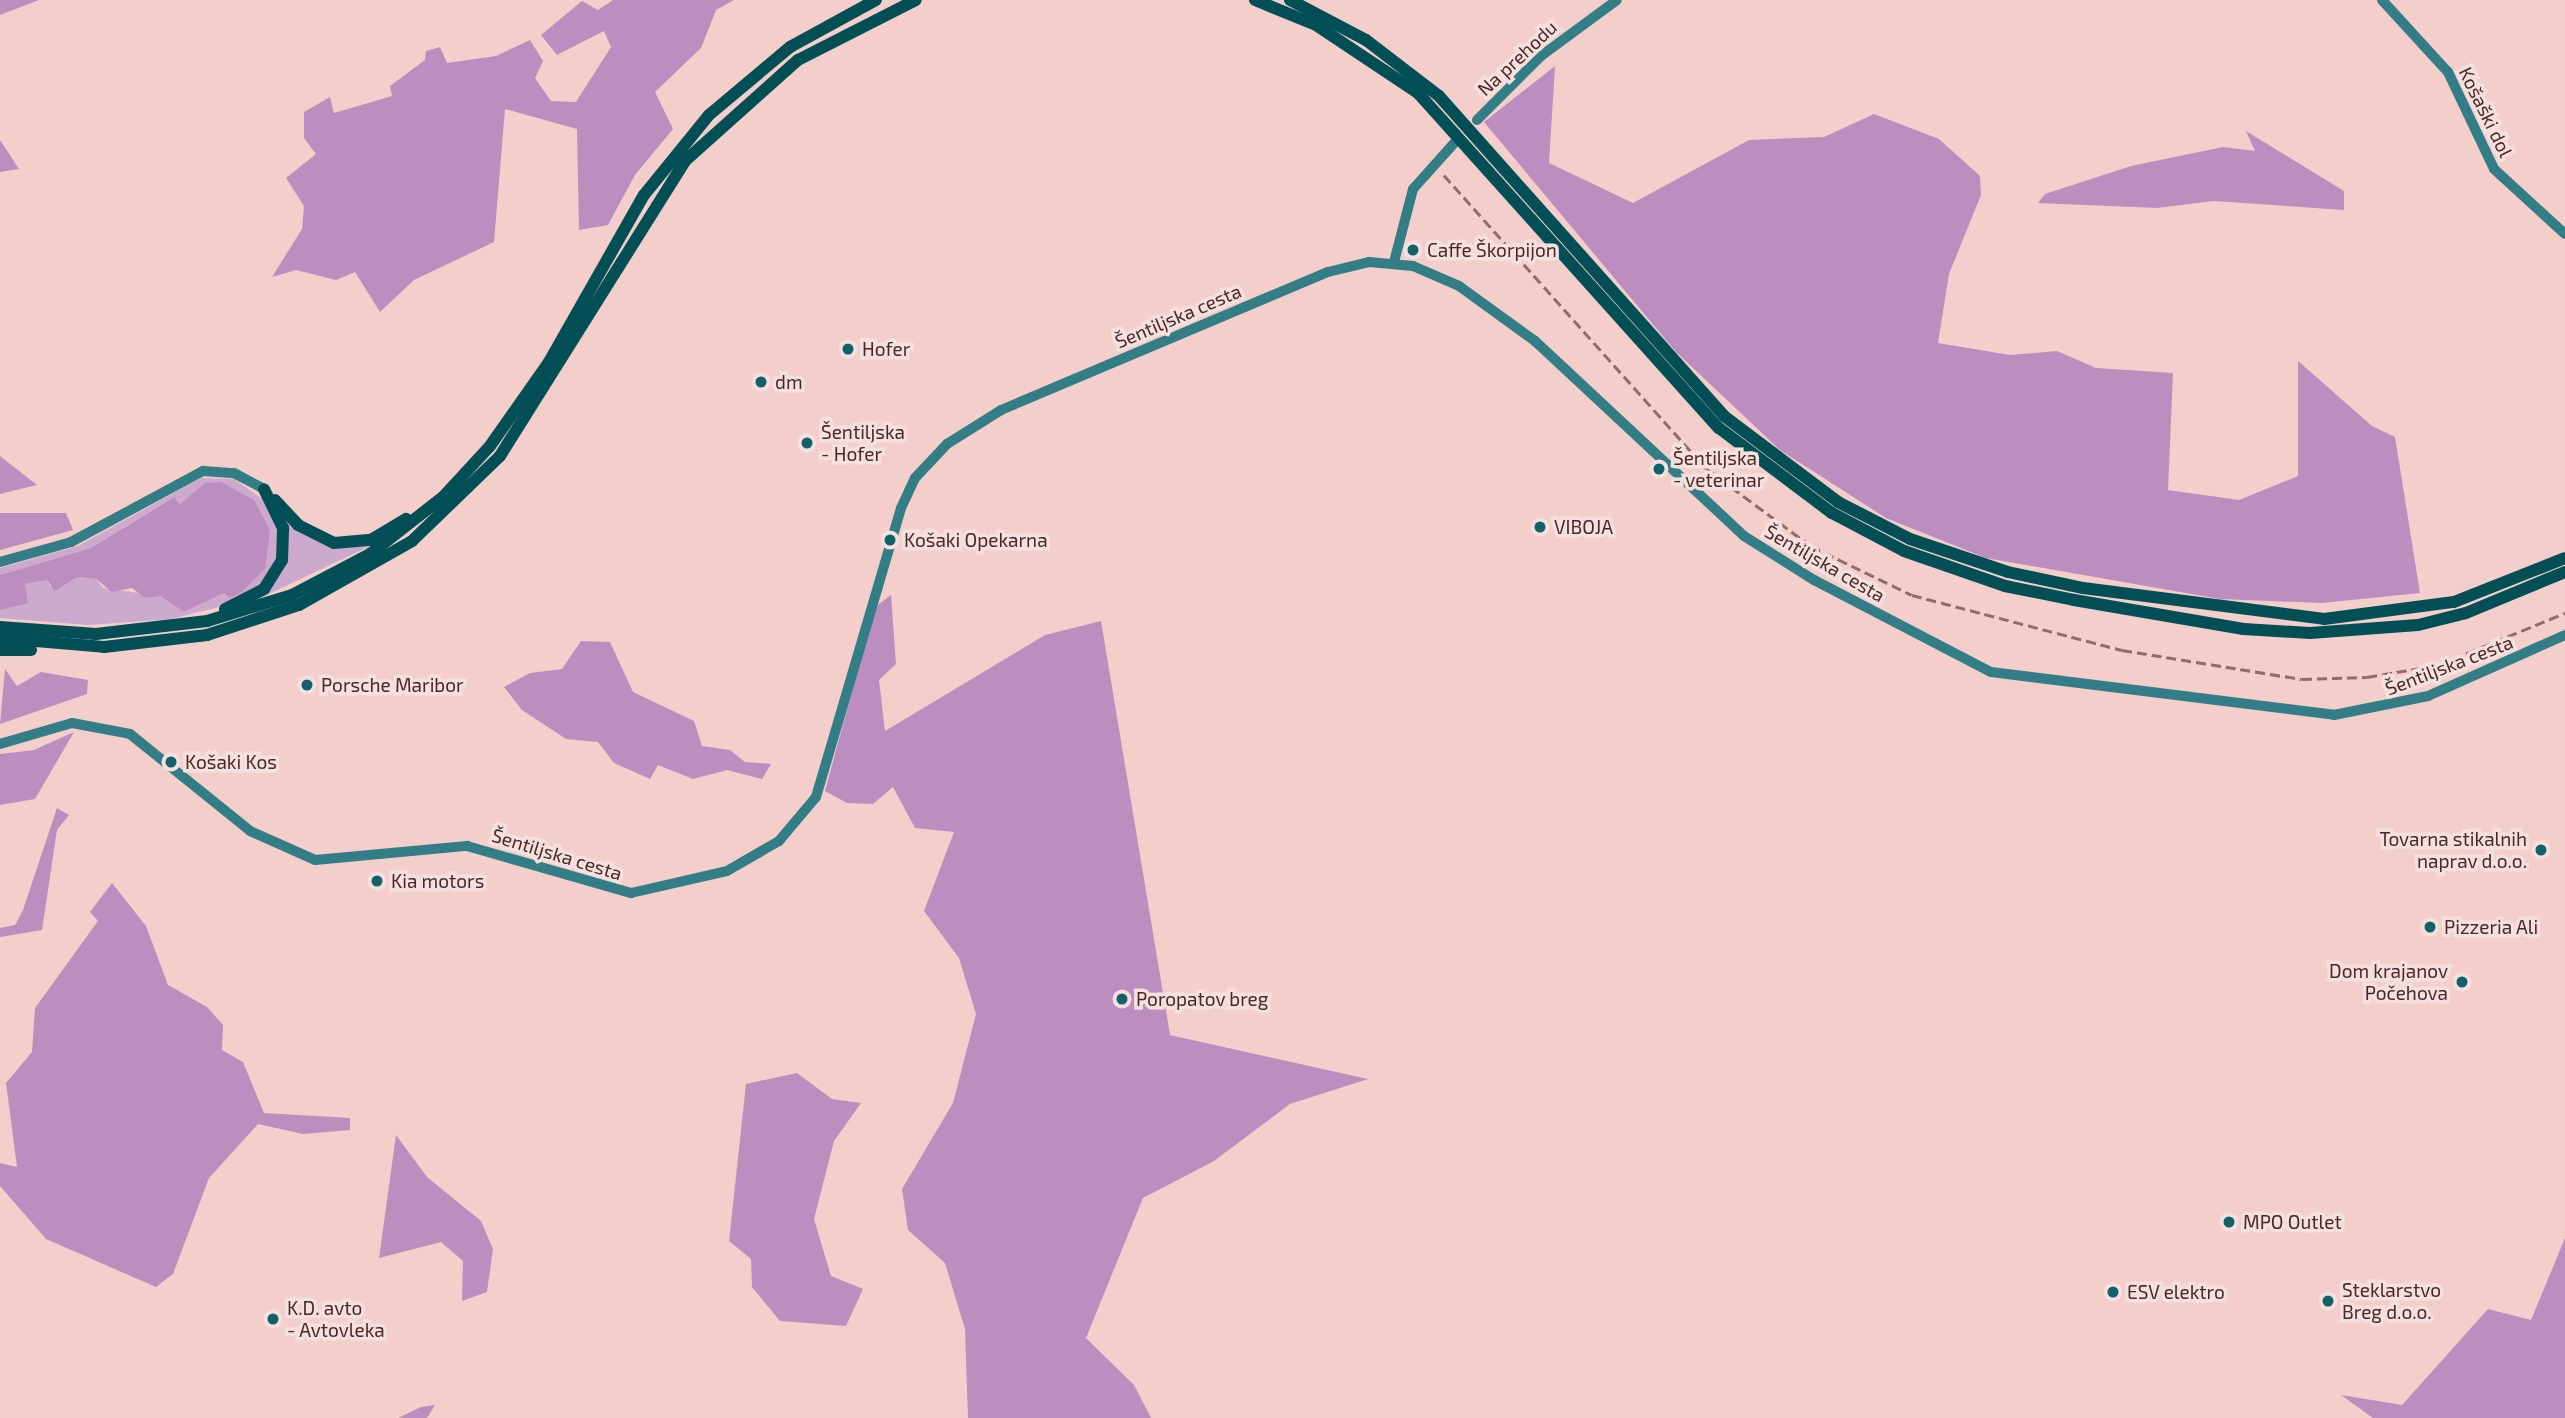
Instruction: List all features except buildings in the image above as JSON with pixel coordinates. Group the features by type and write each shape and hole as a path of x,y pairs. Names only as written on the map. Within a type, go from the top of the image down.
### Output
{"highway":[{"path":"0,627 96,634 163,629 253,609 336,574 443,497 522,405 644,195 709,115 749,78 876,0"},
{"path":"0,650 177,641 240,627 342,585 394,554 500,456 558,370 627,247 662,191 720,124 798,60 916,0"},
{"path":"1255,0 1317,24 1418,93 1483,158 1719,428 1832,513 1903,551 2005,586 2074,600 2244,629 2310,633 2417,625 2466,613 2565,572"},
{"path":"1290,0 1366,40 1439,96 1724,416 1838,502 1910,539 2008,572 2083,588 2324,619 2454,602 2565,558"},
{"path":"264,489 314,536 348,544 371,540 443,497"},
{"path":"163,629 249,600 273,578 284,541 264,489"},
{"path":"0,638 47,646"}],"street":[{"name":"Na prehodu","path":"1477,120 1541,56 1617,0"},
{"name":"Košaški dol","path":"2382,0 2448,72 2494,169 2565,234"},
{"path":"1394,262 1413,188 1456,141"},
{"name":"Šentiljska cesta","path":"0,744 72,723 130,734 250,831 315,860 467,846 631,893 727,871 779,841 816,797 901,508 919,472 947,444 1001,410 1328,272 1394,262 1433,272 1495,310 1581,383 1694,494 1773,557 1991,672 2334,715 2428,696 2565,635"},
{"path":"0,562 71,542 203,471 234,473 264,489"}],"shaded area":[{"path":"0,0 39,0 0,15"},
{"path":"613,0 734,0 716,10 701,48 655,92 673,129 635,175 608,225 579,230 577,129 505,109 494,242 414,280 380,312 355,272 336,280 296,270 272,277 302,229 304,206 286,178 316,154 304,138 304,112 330,97 334,113 392,96 390,86 425,60 426,51 440,47 447,63 496,56 530,40 543,61 535,78 551,101 576,102 611,47 604,31 557,55 541,35 582,1 598,10"},
{"path":"1555,66 1549,163 1633,203 1749,140 1824,137 1874,114 1939,139 1980,176 1981,195 1949,274 1938,343 2010,355 2057,351 2096,368 2173,373 2168,490 2239,500 2298,476 2298,361 2372,426 2395,437 2420,593 2322,603 2220,599 1986,558 1886,518 1780,450 1676,352 1484,122"},
{"path":"2246,131 2344,191 2344,210 2214,201 2157,208 2038,203 2045,194 2131,166 2223,147 2255,151"},
{"path":"0,140 19,169 0,172"},
{"path":"0,456 37,485 0,494"},
{"path":"201,478 234,479 265,501 279,533 276,561 261,586 235,603 171,619 88,625 0,618 0,610 25,595 25,584 47,580 50,586 77,577 96,579 103,588 160,596 184,612 224,593 242,592 265,569 206,484 180,504 175,498 165,502 91,548 0,575 0,568 78,546"},
{"path":"221,482 254,500 270,530 265,569 242,592 230,598 224,593 184,612 160,596 145,598 132,588 112,592 96,579 77,577 55,591 47,580 25,584 28,603 0,610 0,575 91,548 174,497 180,504 205,483"},
{"path":"279,511 338,547 370,546 254,601 276,580"},
{"path":"0,513 66,513 73,530 0,550"},
{"path":"891,595 896,664 879,680 885,731 1045,635 1101,621 1170,1035 1368,1079 1290,1104 1214,1161 1143,1198 1086,1338 1134,1385 1151,1418 968,1418 965,1329 945,1263 908,1230 902,1189 953,1103 976,1014 959,958 924,911 954,832 915,828 893,787 873,804 847,803 825,791 875,607"},
{"path":"581,641 610,642 633,692 694,721 702,746 730,750 745,762 771,764 762,779 727,770 693,779 658,765 650,779 614,763 598,742 566,739 522,710 504,687 530,673 562,669"},
{"path":"5,669 17,686 41,672 88,680 87,694 0,724"},
{"path":"74,732 35,799 0,805 0,754 34,750"},
{"path":"57,808 69,815 57,830 42,930 0,937 0,928 15,925 23,910"},
{"path":"112,883 146,926 168,985 207,1007 223,1025 222,1050 243,1062 264,1113 350,1118 350,1130 303,1134 258,1124 209,1178 173,1274 156,1287 46,1239 0,1186 0,1163 17,1167 6,1083 32,1052 35,1008 98,921 90,912"},
{"path":"797,1073 832,1099 861,1103 834,1141 814,1219 831,1276 863,1289 846,1326 780,1321 752,1287 751,1259 729,1241 746,1084"},
{"path":"396,1135 427,1177 481,1221 493,1249 487,1292 462,1301 463,1261 441,1242 379,1258"},
{"path":"2565,1238 2565,1418 2373,1418 2341,1395 2402,1405 2488,1309 2531,1320"},
{"path":"435,1405 427,1418 398,1418 421,1407"}],"railway":[{"path":"1444,175 1707,469 1811,546 1912,595 2122,650 2302,679 2367,677 2438,665 2565,613"}],"place":[{"name":"Caffe Škorpijon","path":"1413,250"},
{"name":"Hofer","path":"848,349"},
{"name":"dm","path":"761,382"},
{"name":"Šentiljska - Hofer","path":"807,443"},
{"name":"Šentiljska - veterinar","path":"1659,469"},
{"name":"VIBOJA","path":"1540,527"},
{"name":"Košaki Opekarna","path":"890,540"},
{"name":"Porsche Maribor","path":"307,685"},
{"name":"Košaki Kos","path":"171,762"},
{"name":"Tovarna stikalnih naprav d.o.o.","path":"2541,850"},
{"name":"Kia motors","path":"377,881"},
{"name":"Pizzeria Ali","path":"2430,927"},
{"name":"Dom krajanov Počehova","path":"2462,982"},
{"name":"Poropatov breg","path":"1122,999"},
{"name":"MPO Outlet","path":"2229,1222"},
{"name":"ESV elektro","path":"2113,1292"},
{"name":"Steklarstvo Breg d.o.o.","path":"2328,1301"},
{"name":"K.D. avto - Avtovleka","path":"273,1319"}]}
